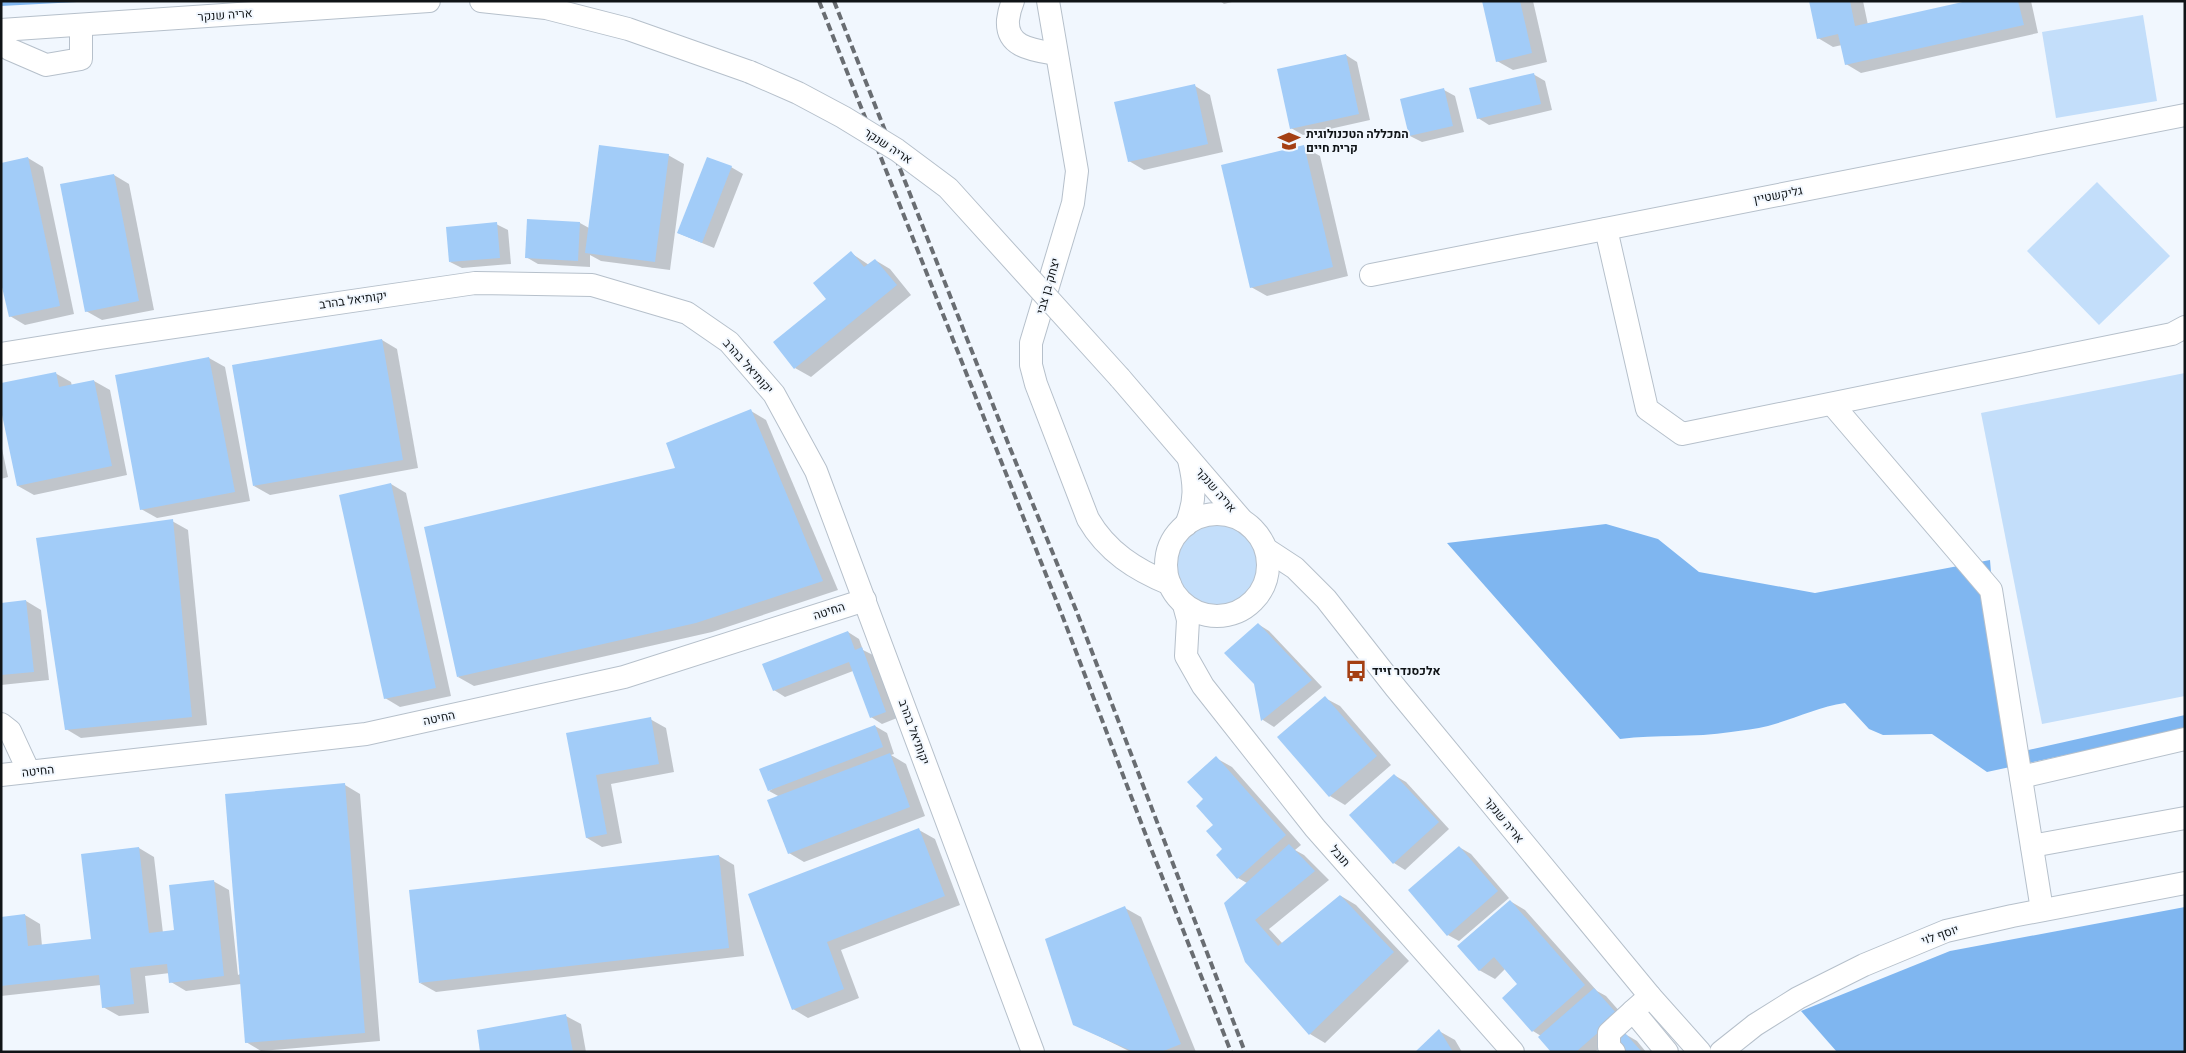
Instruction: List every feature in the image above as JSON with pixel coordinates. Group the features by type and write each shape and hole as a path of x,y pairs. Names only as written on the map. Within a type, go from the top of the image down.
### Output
{"street":[{"name":"אריה שנקר","path":"4,43 81,26 429,1"},
{"name":"אריה שנקר","path":"481,1 546,8 628,29 750,72 798,93 843,117 897,150 948,188 1120,378 1242,520"},
{"path":"1013,1 1009,9 1008,28 1015,42 1028,49 1056,54"},
{"name":"יצחק בן צבי","path":"1048,1 1074,156 1076,185 1073,204 1032,344 1031,365 1036,384 1088,520 1096,533 1116,554 1144,573 1170,584"},
{"path":"4,43 46,65 81,58 81,26"},
{"name":"גליקשטיין","path":"1371,275 2185,115"},
{"path":"1606,229 1647,408 1682,434 2172,334 2185,327"},
{"name":"יקותיאל בהרב","path":"1,354 475,283 592,285 687,313 729,342 774,394 816,471 1033,1052"},
{"path":"1832,404 1991,590 2042,910"},
{"name":"אריה שנקר","path":"1186,525 1193,508 1194,485 1189,460"},
{"path":"1116,554 1132,558 1148,558 1160,554 1186,525 1198,517 1213,514 1228,515 1242,520 1261,537 1266,549 1269,567 1265,584 1258,597 1248,606 1235,613 1221,616 1206,623 1186,648"},
{"path":"1170,544 1166,558 1166,571 1176,595 1184,605 1202,614 1221,616"},
{"name":"אריה שנקר","path":"1266,549 1295,568 1313,584 1650,996 1700,1052"},
{"path":"1265,584 1284,578 1313,584"},
{"name":"החיטה","path":"1,775 366,734 624,677 865,600"},
{"name":"תובל","path":"1184,605 1188,620 1186,648 1189,663 1200,681 1315,828 1512,1052"},
{"path":"1,724 10,731 29,772"},
{"path":"2020,777 2185,739"},
{"path":"2032,846 2185,818"},
{"name":"יוסף לוי","path":"1721,1052 1755,1025 1798,998 1864,965 1946,931 2042,910 2185,884"},
{"path":"1614,1052 1609,1047 1609,1033 1650,996"},
{"path":"1633,1012 1667,1052"}],"shaded area":[{"path":"1,1 96,1 1,6"},
{"path":"2143,15 2157,101 2056,118 2042,32"},
{"path":"2097,182 2170,256 2099,325 2027,251"},
{"path":"2185,373 2185,696 2042,724 1981,413"},
{"path":"1606,524 1658,539 1699,572 1815,593 1990,560 2006,755 2185,715 2185,729 1987,772 1932,734 1883,735 1869,729 1845,703 1825,707 1754,729 1717,734 1620,739 1447,543"},
{"path":"1209,525 1225,525 1246,536 1257,557 1257,573 1246,594 1225,605 1209,605 1195,599 1183,587 1177,573 1177,557 1183,543 1195,531"},
{"path":"2185,907 2185,1052 1837,1052 1801,1011 1950,951"}],"building":[{"path":"1482,1 1520,1 1532,53 1496,62"},
{"path":"1809,1 1850,1 1855,26 1967,1 2018,1 2024,25 1845,65 1838,34 1817,39"},
{"path":"1346,54 1359,114 1290,129 1277,69"},
{"path":"1534,73 1541,104 1477,119 1469,88"},
{"path":"1195,84 1208,144 1128,162 1114,102"},
{"path":"1444,88 1453,126 1409,136 1400,99"},
{"path":"599,145 669,154 655,262 585,253"},
{"path":"1304,145 1333,267 1250,288 1221,165"},
{"path":"28,157 60,306 9,317 1,283 1,163"},
{"path":"707,157 732,166 702,243 677,233"},
{"path":"114,174 139,301 85,312 60,184"},
{"path":"527,219 580,222 578,261 525,258"},
{"path":"497,222 500,258 449,262 446,227"},
{"path":"851,251 864,267 875,259 897,285 794,369 773,342 826,299 813,283"},
{"path":"382,339 403,460 253,486 232,365"},
{"path":"209,357 235,492 140,510 115,375"},
{"path":"56,372 59,387 94,380 112,466 17,486 1,410 1,383"},
{"path":"751,409 823,581 696,623 457,677 424,527 675,468 666,443"},
{"path":"391,483 436,688 384,699 339,495"},
{"path":"173,519 192,717 65,730 36,538"},
{"path":"26,600 34,672 1,675 1,603"},
{"path":"1258,623 1312,680 1261,721 1254,684 1224,653"},
{"path":"848,631 855,650 862,647 886,712 870,718 849,662 773,691 762,664"},
{"path":"1325,696 1377,756 1329,797 1277,737"},
{"path":"651,717 659,764 596,775 607,834 586,838 566,733"},
{"path":"875,725 883,747 768,791 759,769"},
{"path":"890,753 910,807 788,854 767,800"},
{"path":"1216,756 1286,835 1237,879 1216,855 1222,849 1206,831 1213,825 1196,806 1203,799 1187,782"},
{"path":"1394,774 1439,822 1393,864 1349,815"},
{"path":"345,783 365,1033 245,1043 225,794"},
{"path":"919,828 945,896 827,942 844,989 792,1010 748,894"},
{"path":"1289,844 1315,871 1255,920 1278,946 1340,895 1394,952 1309,1035 1245,962 1224,903"},
{"path":"1459,846 1498,891 1447,936 1408,890"},
{"path":"139,847 149,933 174,930 169,885 214,880 224,976 169,983 167,964 130,968 134,1004 102,1008 99,975 1,986 1,917 25,914 28,946 91,939 81,854"},
{"path":"719,855 729,948 419,983 409,890"},
{"path":"1510,900 1585,985 1532,1032 1502,998 1517,984 1494,957 1479,971 1457,946"},
{"path":"1125,906 1181,1044 1161,1052 1134,1052 1073,1025 1045,939"},
{"path":"1594,988 1618,1015 1576,1052 1551,1052 1538,1037"},
{"path":"566,1014 573,1052 480,1052 477,1030"},
{"path":"1439,1029 1453,1052 1415,1052"},
{"path":"1625,1033 1642,1052 1604,1052"}],"railway":[{"path":"819,1 1062,615 1231,1052"},
{"path":"834,1 1010,448 1076,610 1245,1052"}],"place":[{"name":"המכללה הטכנולוגית קרית חיים","path":"1289,141"},
{"name":"אלכסנדר זייד","path":"1356,671"}]}
